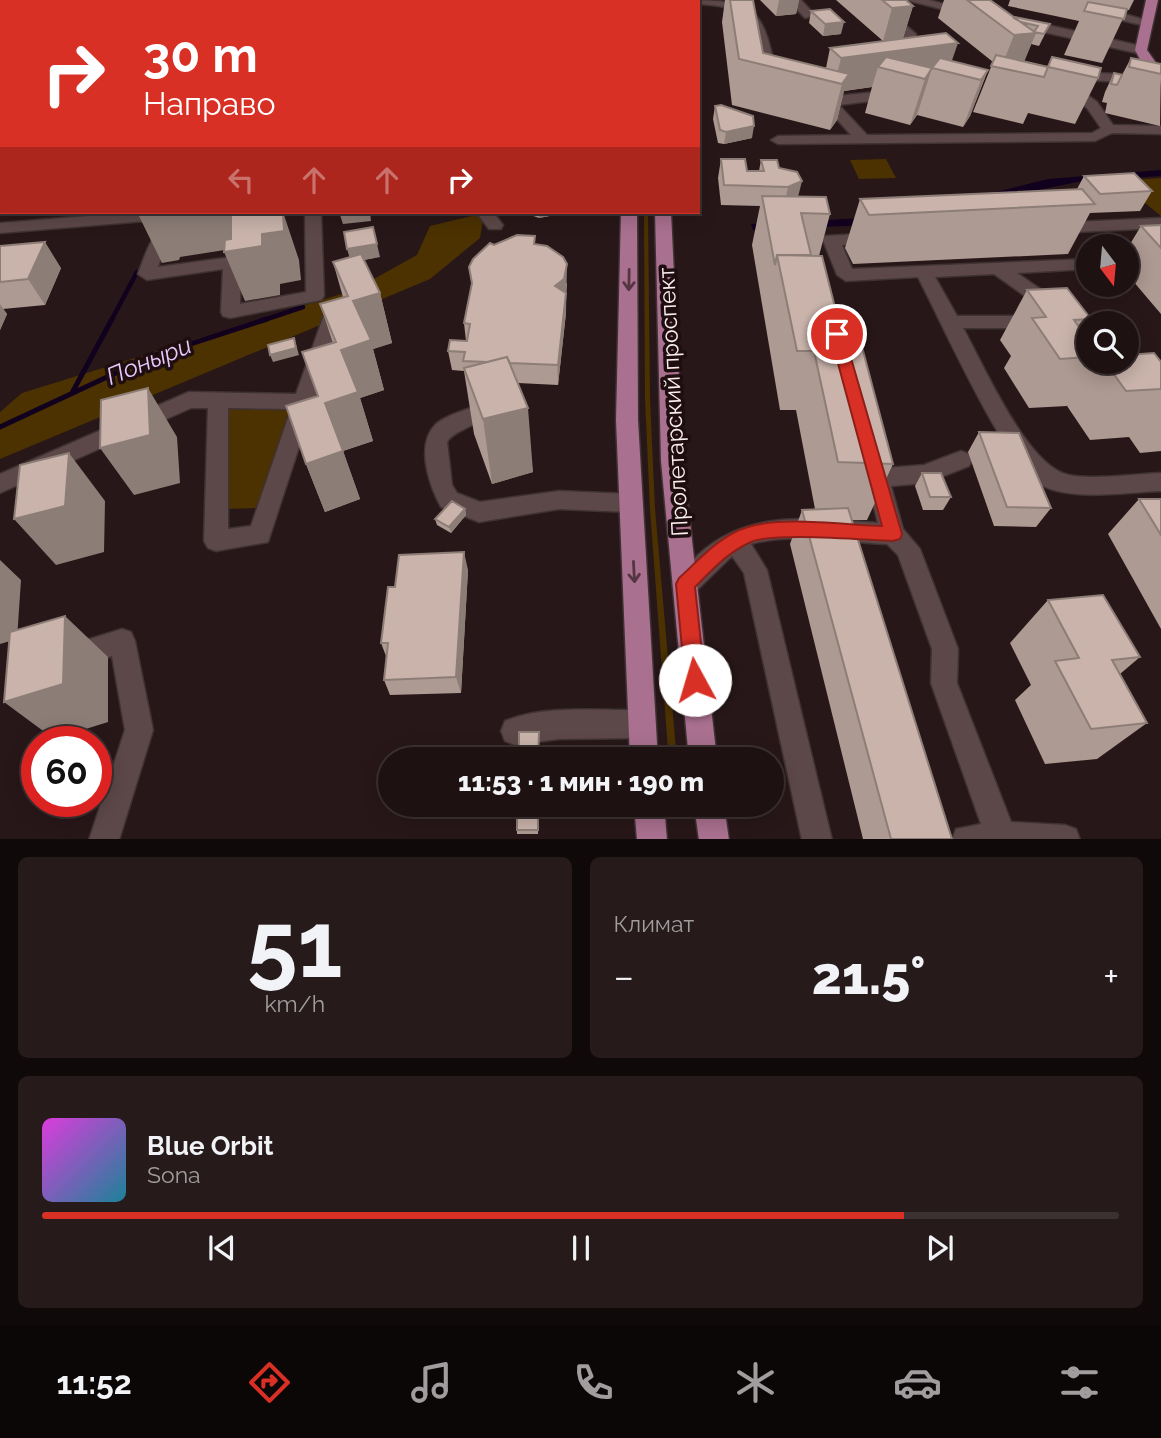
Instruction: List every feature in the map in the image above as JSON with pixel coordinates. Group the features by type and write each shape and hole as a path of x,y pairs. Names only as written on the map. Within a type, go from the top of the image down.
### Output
{"main road":[{"path":"1152,0 1141,46 1158,71"},
{"name":"Пролетарский проспект","path":"629,214 626,420 645,747"},
{"name":"Пролетарский проспект","path":"663,214 671,461 686,584 698,747"},
{"path":"650,817 652,839"},
{"path":"711,817 714,839"}],"street":[{"path":"794,0 809,15"},
{"path":"868,0 912,37"},
{"path":"912,0 979,15 941,0"},
{"path":"700,1 724,2 752,15 761,29 771,86 786,80"},
{"path":"1086,2 1107,13 1146,22"},
{"path":"1011,18 1141,46"},
{"path":"1109,129 1092,105 1056,76 1082,69 1158,71"},
{"path":"806,98 829,102 909,93"},
{"path":"829,102 864,139"},
{"path":"779,140 1095,137 1109,129 1161,130"},
{"path":"0,228 88,216 143,217 175,214"},
{"path":"188,214 156,248 148,274 232,262 230,312 315,296 313,214"},
{"path":"1039,229 1161,223"},
{"path":"1124,225 1132,234"},
{"path":"887,237 831,240 846,275 1076,265"},
{"path":"998,268 1076,333"},
{"path":"924,272 953,322 1016,445 1047,478 1071,485 1161,482"},
{"path":"218,400 216,541 260,535 333,315"},
{"path":"953,322 1035,321 1076,337"},
{"path":"0,484 189,400 304,402"},
{"path":"471,416 444,429 436,441 441,486 449,500 479,512 499,512 559,500 630,503"},
{"path":"867,439 893,534 908,550 945,649 944,682 1001,837"},
{"path":"878,478 926,474 961,460"},
{"path":"686,584 723,548 750,533 778,530 893,534"},
{"path":"735,541 755,570 817,839"},
{"path":"46,664 122,641 139,730 104,839"},
{"path":"515,731 559,725 641,747"},
{"path":"967,839 1065,839"}],"shaded area":[{"path":"886,159 896,178 859,179 850,160"},
{"path":"1161,170 1161,176 1077,182 870,225 753,230 751,224 899,216 1048,179"},
{"path":"1161,178 1161,216 1118,181"},
{"path":"484,214 480,238 430,279 0,459 0,412 22,393 354,290 417,255 430,226"},
{"path":"644,214 648,214 650,399 655,509 676,747 668,747 650,509 645,398"},
{"path":"226,409 290,410 257,508 223,509"}],"building":[{"path":"730,0 753,0 763,53 849,74 842,84 739,59"},
{"path":"882,0 906,0 913,6 892,8"},
{"path":"967,0 990,0 1036,33 1014,35"},
{"path":"1088,2 1127,9 1124,19 1084,11"},
{"path":"830,9 844,22 825,24 811,11"},
{"path":"1015,17 1050,24 1044,34 1034,32 1038,26 1021,22"},
{"path":"946,33 958,43 841,58 830,48"},
{"path":"996,55 1048,67 1044,77 991,66"},
{"path":"886,57 932,68 925,79 878,67"},
{"path":"1052,57 1101,68 1098,78 1048,67"},
{"path":"940,58 988,70 981,80 932,68"},
{"path":"1131,58 1161,64 1161,74 1129,67"},
{"path":"1114,73 1122,75 1117,85 1111,84"},
{"path":"721,105 753,116 754,126 726,132 720,130 715,106"},
{"path":"721,159 745,159 747,171 764,171 761,160 777,160 779,168 797,172 802,181 788,187 724,185"},
{"path":"1134,173 1152,191 1100,194 1084,176"},
{"path":"1082,189 1095,204 869,215 860,199"},
{"path":"762,196 826,197 830,214 801,213 811,255 777,255 775,265"},
{"path":"231,214 283,214 284,231 262,234 262,246 224,252 225,240 231,239"},
{"path":"1161,225 1161,248 1141,226"},
{"path":"373,227 377,244 347,249 344,232"},
{"path":"517,235 535,236 534,244 547,246 563,257 567,264 564,279 555,286 566,293 558,365 510,363 507,357 487,362 463,361 465,352 448,351 450,340 467,341 470,324 464,323 472,283 469,267 473,259 490,243 494,245"},
{"path":"45,242 28,279 0,282 0,246"},
{"path":"361,254 380,293 353,301 371,340 341,350 358,392 325,403 343,451 306,464 286,406 318,396 302,352 336,342 320,304 348,296 333,262"},
{"path":"777,255 822,256 845,347 862,347 893,464 838,462 814,351 797,351"},
{"path":"1067,288 1085,311 1076,311 1074,320 1076,358 1060,359 1032,318 1046,317 1027,290"},
{"path":"294,338 296,348 270,355 268,345"},
{"path":"1154,353 1161,362 1161,389 1126,391 1114,374 1139,374 1139,354"},
{"path":"507,357 528,408 483,419 464,368"},
{"path":"148,388 150,435 100,448 101,400"},
{"path":"979,432 1019,433 1051,508 1007,507"},
{"path":"69,453 65,506 14,519 20,465"},
{"path":"922,473 941,473 951,497 930,497"},
{"path":"1139,499 1161,499 1161,535"},
{"path":"452,501 465,509 449,527 435,519"},
{"path":"848,508 952,839 891,839 802,510"},
{"path":"464,552 456,677 384,680 388,643 381,643 388,587 395,587 399,555"},
{"path":"1103,595 1140,657 1112,660 1147,723 1091,729 1055,661 1079,658 1048,600"},
{"path":"65,616 63,684 4,702 10,632"},
{"path":"519,732 539,732 538,747 519,747"},
{"path":"517,817 538,817 538,830 517,830"}],"waterway":[{"path":"111,321 137,272"},
{"name":"Поныри","path":"267,319 303,307"},
{"path":"72,393 112,319"},
{"name":"Поныри","path":"0,427 150,357 267,319"},
{"name":"Поныри","path":"261,321 267,319"}],"route":[{"path":"695,680 686,584 723,548 750,533 778,530 893,534 837,334"}]}
